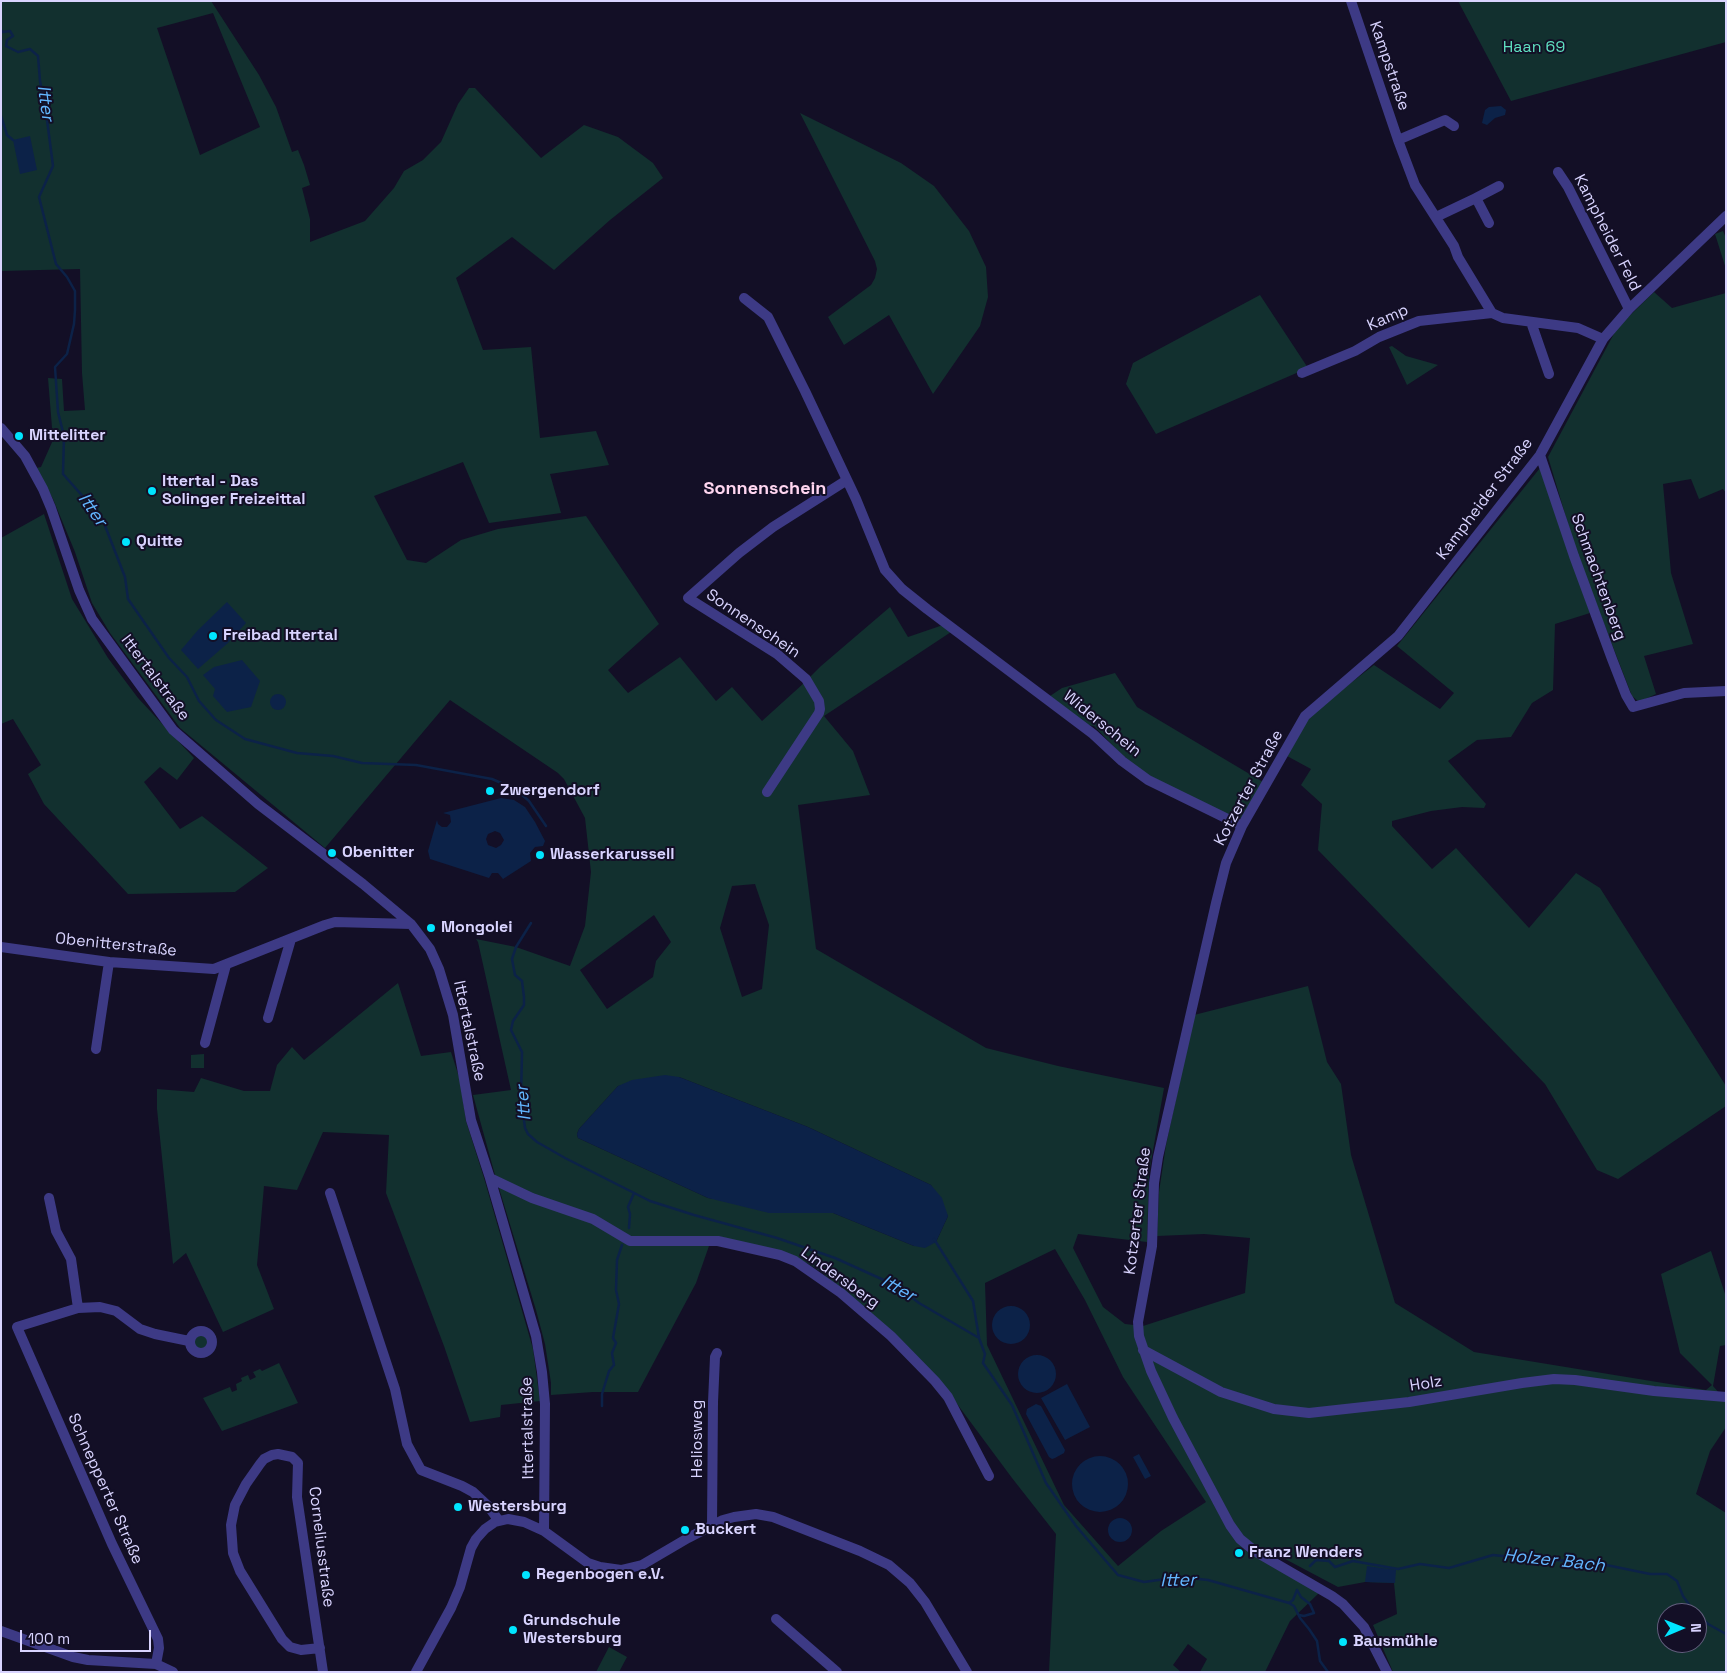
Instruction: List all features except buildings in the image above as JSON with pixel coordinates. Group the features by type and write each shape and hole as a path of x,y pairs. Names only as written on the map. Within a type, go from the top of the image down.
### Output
{"street":[{"name":"Kampstraße","path":"1351,1 1415,185 1454,246 1458,257 1492,313"},
{"path":"1398,140 1445,120 1454,126"},
{"name":"Kampheider Feld","path":"1558,172 1568,187 1630,309"},
{"path":"1436,218 1499,186"},
{"path":"1476,198 1489,223"},
{"name":"Kampheider Straße","path":"1305,716 1398,636 1540,455 1603,339 1630,309 1726,216"},
{"path":"744,298 768,318 805,390 847,480"},
{"path":"1492,313 1503,318 1578,328 1603,339"},
{"name":"Kamp","path":"1302,374 1355,351 1379,337 1419,321 1492,313"},
{"path":"1531,322 1549,374"},
{"name":"Ittertalstraße","path":"1,428 25,456 42,489 51,508 78,590 92,618 172,730 258,804 358,880 411,924 430,949 444,982 453,1015 471,1120 536,1336 545,1404 544,1531"},
{"name":"Schmachtenberg","path":"1540,455 1605,642 1626,695 1634,707 1684,693 1726,691"},
{"name":"Widerschein","path":"847,480 885,570 902,589 1093,734 1122,761 1142,775 1242,826"},
{"name":"Sonnenschein","path":"767,792 819,713 819,701 806,679 777,654 688,598 772,527 847,480"},
{"name":"Kotzerter Straße","path":"1305,716 1242,826 1226,863 1158,1157 1154,1183 1152,1246 1138,1327 1143,1350 1153,1376 1181,1434 1240,1539 1256,1552 1343,1604 1364,1627 1387,1672"},
{"name":"Obenitterstraße","path":"1,947 109,962 214,969 226,966 335,922 411,924"},
{"path":"268,1018 291,939"},
{"path":"96,1049 109,962"},
{"path":"205,1044 226,966"},
{"name":"Lindersberg","path":"490,1178 532,1198 593,1219 630,1241 709,1240 780,1255 795,1261 841,1293 891,1336 935,1381 948,1397 989,1476"},
{"path":"330,1193 395,1389 407,1444 421,1470 473,1492 489,1507 499,1521"},
{"path":"48,1198 56,1231 71,1259 78,1308 93,1306 108,1308 116,1311 140,1329 155,1334 189,1340"},
{"name":"Schnepperter Straße","path":"78,1308 17,1327 115,1551 158,1639 159,1648 156,1664"},
{"name":"Holz","path":"1143,1350 1221,1392 1274,1409 1309,1413 1409,1402 1554,1379 1654,1391 1726,1397"},
{"name":"Heliosweg","path":"712,1525 713,1402 715,1357 718,1353"},
{"name":"Corneliusstraße","path":"320,1648 301,1650 290,1647 282,1639 240,1570 233,1553 231,1525 236,1506 246,1484 264,1459 278,1454 292,1457 298,1463 297,1497 324,1672"},
{"path":"416,1672 451,1608 460,1588 476,1539 488,1526 508,1519 518,1520 544,1531 588,1563 611,1570 621,1570 642,1565 712,1525 734,1517 756,1514 767,1516 860,1550 879,1559 897,1572 918,1593 967,1672"},
{"path":"776,1619 838,1672"},
{"path":"1,1631 74,1657 88,1660 156,1664 173,1672"}],"green space":[{"path":"1,1 211,1 259,75 276,107 292,152 298,150 310,185 302,188 310,219 310,242 365,221 394,188 404,171 423,160 441,142 458,104 469,88 475,88 541,158 584,125 618,137 653,163 663,178 610,220 554,270 512,237 456,278 483,350 531,347 540,438 596,431 609,465 550,474 561,513 489,523 463,462 374,496 407,560 426,563 461,540 498,529 586,516 659,624 608,670 628,693 680,657 716,701 732,687 762,721 821,666 890,607 908,637 943,625 951,632 824,716 853,751 870,795 798,805 816,949 986,1048 1058,1066 1164,1088 1149,1173 1147,1242 1078,1234 1073,1248 1103,1307 1125,1324 1143,1326 1245,1293 1250,1238 1204,1234 1157,1236 1159,1192 1166,1145 1194,1015 1308,986 1327,1062 1341,1084 1351,1155 1395,1303 1474,1352 1706,1390 1712,1385 1680,1353 1661,1274 1711,1251 1726,1297 1726,1345 1720,1346 1713,1386 1726,1401 1726,1427 1710,1451 1696,1494 1726,1513 1726,1672 1393,1672 1373,1625 1397,1614 1394,1583 1365,1582 1338,1587 1270,1551 1263,1561 1319,1593 1290,1621 1265,1672 1200,1672 1207,1659 1188,1644 1173,1665 1181,1672 1049,1672 1056,1534 946,1389 859,1305 821,1272 807,1263 718,1236 709,1246 696,1283 638,1392 593,1392 551,1395 545,1344 473,1095 511,1090 476,939 516,947 570,966 585,926 591,872 585,818 564,779 558,773 450,700 325,848 180,728 110,633 92,603 75,552 53,499 36,468 41,467 53,440 48,378 62,379 64,411 85,410 82,373 80,269 1,271","holes":["213,13 260,127 200,155 157,28","755,884 769,925 762,989 742,997 720,928 732,886","654,915 671,942 656,961 653,977 607,1009 580,970","679,1077 808,1127 931,1185 948,1216 936,1242 914,1246 833,1213 708,1198 578,1138 579,1129 618,1086","1055,1249 1085,1300 1123,1377 1206,1502 1161,1531 1118,1566 1064,1505 987,1345 985,1283"]},
{"name":"Haan 69","path":"1458,1 1726,1 1726,42 1511,101"},
{"path":"800,113 901,163 934,186 969,231 986,267 988,297 980,326 933,394 889,315 844,345 828,317 871,285 877,269 875,261"},
{"path":"1723,231 1726,238 1726,269 1715,234"},
{"path":"1654,292 1672,308 1726,293 1726,493 1723,489 1699,499 1691,479 1663,484 1671,573 1693,644 1644,656 1656,694 1639,702 1632,696 1577,554 1548,457 1617,328"},
{"path":"1260,295 1308,368 1156,434 1126,384 1133,363"},
{"path":"1392,346 1406,356 1438,365 1407,385 1389,347"},
{"path":"1540,468 1590,613 1555,624 1553,690 1532,703 1511,737 1477,740 1448,761 1486,804 1484,808 1462,807 1431,811 1392,821 1392,826 1432,869 1456,848 1529,928 1576,873 1600,888 1726,1086 1726,1106 1618,1179 1597,1170 1545,1084 1318,850 1322,804 1301,785 1311,769 1287,756 1306,722 1317,709 1374,665 1440,709 1454,693 1397,646"},
{"path":"44,514 72,599 108,658 138,698 194,758 177,780 160,767 144,782 180,829 202,816 268,868 235,892 128,894 44,804 28,774 41,765 13,719 1,724 1,538"},
{"path":"1115,673 1137,707 1263,782 1243,818 1232,818 1144,773 1119,752 1094,726 1087,725 1050,696 1062,688"},
{"path":"398,983 421,1056 451,1052 460,1080 466,1121 533,1349 540,1401 501,1405 500,1417 470,1422 444,1346 386,1193 389,1135 323,1132 297,1190 264,1186 257,1265 274,1309 223,1332 186,1253 173,1264 157,1109 157,1089 194,1092 201,1078 244,1091 270,1091 277,1065 292,1047 304,1060"},
{"path":"204,1054 204,1068 191,1068 191,1055"},
{"path":"201,1334 209,1342 201,1350 193,1342"},
{"path":"279,1363 298,1403 222,1431 203,1398 230,1387 232,1392 237,1390 236,1384 242,1381 241,1378 248,1375 250,1380 256,1377 253,1372 260,1369 262,1371"},
{"path":"609,1647 627,1657 619,1672 596,1672"}],"water":[{"path":"1501,106 1506,110 1505,115 1495,118 1487,125 1482,123 1485,110 1489,107"},
{"path":"30,136 37,170 20,174 13,140"},
{"name":"Freibad Ittertal","path":"227,602 246,623 228,643 198,669 181,650 198,630"},
{"path":"242,660 260,681 251,707 227,712 213,696 215,689 203,675 214,667"},
{"path":"275,694 281,694 286,699 284,708 275,710 270,705 270,699"},
{"path":"501,798 514,800 525,807 545,841 543,846 535,847 530,853 531,861 503,879 498,873 492,873 489,878 430,859 428,851 437,820 438,824 442,827 447,827 451,822 450,815 443,813","holes":["495,831 500,833 504,840 501,845 496,848 488,845 486,839 488,834"]},
{"path":"665,1075 679,1077 808,1127 931,1185 942,1198 948,1216 936,1242 925,1248 914,1246 833,1213 769,1213 708,1198 578,1138 579,1129 618,1086 632,1080"},
{"path":"1011,1306 1025,1311 1030,1325 1025,1339 1011,1344 997,1339 992,1325 997,1311"},
{"path":"1037,1355 1051,1360 1056,1374 1051,1388 1037,1393 1023,1388 1018,1374 1023,1360"},
{"path":"1067,1384 1090,1427 1065,1440 1041,1398"},
{"path":"1036,1404 1041,1406 1065,1450 1064,1453 1052,1459 1049,1457 1026,1414 1027,1409"},
{"path":"1139,1454 1151,1476 1145,1479 1133,1457"},
{"path":"1094,1456 1106,1456 1116,1460 1124,1468 1128,1484 1124,1500 1116,1508 1106,1512 1094,1512 1084,1508 1076,1500 1072,1490 1072,1478 1076,1468 1084,1460"},
{"path":"1120,1518 1129,1521 1132,1530 1129,1539 1120,1542 1111,1539 1108,1530 1111,1521"},
{"path":"1367,1566 1396,1570 1395,1583 1365,1582"}],"waterway":[{"name":"Itter","path":"1,30 3,32 10,31 13,36 7,40 6,46 18,52 30,49 38,56 53,166 39,197 56,264 67,277 75,291 74,324 67,354 55,367 58,412 64,436 63,474 102,518 125,577 128,599 169,658 187,677 199,701 216,720 245,739 297,753 333,756 362,763 416,765 492,779 515,789 529,801 546,826"},
{"path":"1,116 7,135 13,140"},
{"name":"Itter","path":"531,923 516,947 512,959 515,975 522,981 524,997 524,1005 513,1021 511,1030 522,1052 521,1097 525,1128 528,1134 537,1142 565,1158 650,1201 777,1238 835,1258 897,1286 919,1303 979,1338 985,1354 983,1363 1012,1405 1046,1483 1076,1526 1118,1575 1144,1582 1180,1577 1208,1580 1289,1603 1294,1606 1300,1618 1317,1641 1320,1661 1328,1672"},
{"path":"629,1228 630,1214 628,1207 634,1193"},
{"path":"934,1239 973,1301 979,1338"},
{"path":"602,1406 602,1394 609,1371 614,1365 612,1353 616,1343 613,1338 619,1304 616,1290 617,1260 622,1245"},
{"name":"Holzer Bach","path":"1310,1566 1316,1560 1329,1561 1335,1567 1353,1561 1398,1569 1420,1564 1449,1568 1493,1555 1541,1560 1587,1561 1650,1574 1667,1574 1677,1581 1688,1603"},
{"path":"1297,1590 1301,1597 1310,1604 1314,1613 1304,1616 1299,1615"},
{"name":"Holzer Bach","path":"1289,1603 1293,1600 1297,1590"},
{"name":"Holzer Bach","path":"1707,1623 1726,1634"}],"place":[{"name":"Mittelitter","path":"19,436"},
{"name":"Ittertal - Das Solinger Freizeittal","path":"152,491"},
{"name":"Quitte","path":"126,542"},
{"name":"Freibad Ittertal","path":"213,636"},
{"name":"Zwergendorf","path":"490,791"},
{"name":"Obenitter","path":"332,853"},
{"name":"Wasserkarussell","path":"540,855"},
{"name":"Mongolei","path":"431,928"},
{"name":"Westersburg","path":"458,1507"},
{"name":"Buckert","path":"685,1530"},
{"name":"Franz Wenders","path":"1239,1553"},
{"name":"Regenbogen e.V.","path":"526,1575"},
{"name":"Grundschule Westersburg","path":"513,1630"},
{"name":"Bausmühle","path":"1343,1642"}],"district":[{"name":"Sonnenschein","path":"765,489"}]}
